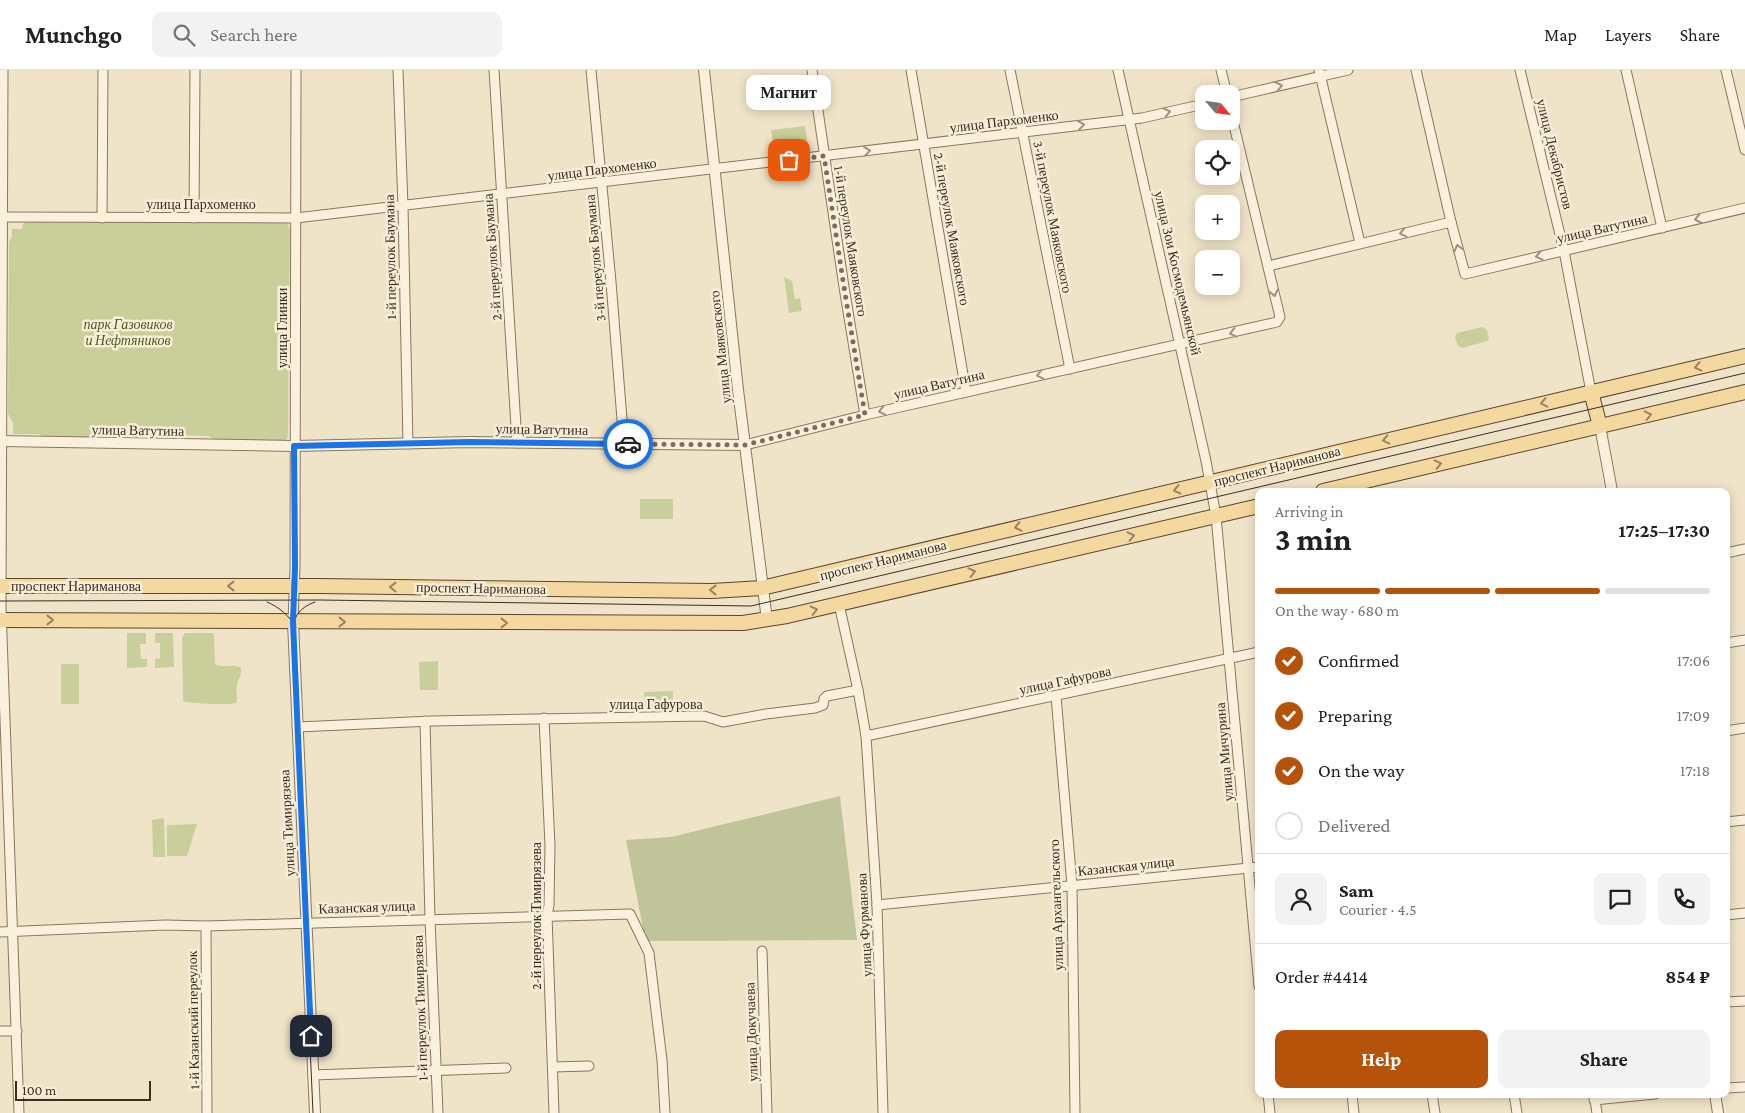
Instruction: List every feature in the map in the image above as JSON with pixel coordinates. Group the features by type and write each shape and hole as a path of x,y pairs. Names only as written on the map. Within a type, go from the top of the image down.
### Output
{"main road":[{"name":"проспект Нариманова","path":"0,586 294,586 712,590 762,588 1745,356"},
{"path":"1591,392 1600,426"},
{"path":"1336,488 1745,392"},
{"path":"1,620 743,623 767,620 839,604 1255,507"}],"street":[{"path":"3,70 0,586 3,727 14,931 19,1113"},
{"path":"102,218 103,70"},
{"path":"194,218 195,70"},
{"name":"улица Глинки","path":"293,622 296,70"},
{"name":"1-й переулок Баумана","path":"398,70 408,444"},
{"name":"2-й переулок Баумана","path":"494,70 517,443"},
{"name":"3-й переулок Баумана","path":"592,70 624,444"},
{"name":"улица Маяковского","path":"704,70 745,445 767,620"},
{"name":"1-й переулок Маяковского","path":"812,70 865,415"},
{"name":"2-й переулок Маяковского","path":"911,70 966,392"},
{"name":"3-й переулок Маяковского","path":"1010,70 1070,369"},
{"name":"улица Зои Космодемьянской","path":"1118,70 1180,344 1216,516"},
{"path":"1221,70 1225,85"},
{"path":"1240,95 1320,73 1348,70"},
{"path":"1235,130 1268,266 1451,222 1416,70"},
{"name":"улица Декабристов","path":"1520,70 1564,250 1591,392"},
{"path":"1626,70 1662,228"},
{"path":"1726,70 1745,150"},
{"path":"1320,73 1360,243"},
{"name":"улица Пархоменко","path":"1,217 296,218 1130,120 1195,106"},
{"name":"улица Ватутина","path":"1451,222 1464,274 1745,208"},
{"name":"улица Ватутина","path":"1,441 294,446 517,443 745,445 865,415 1274,324 1279,320 1268,266"},
{"path":"1600,426 1611,488"},
{"name":"улица Мичурина","path":"1216,516 1255,943"},
{"path":"1730,552 1745,549"},
{"path":"839,604 866,736"},
{"name":"улица Тимирязева","path":"293,622 315,1113"},
{"path":"1730,642 1745,640"},
{"name":"улица Гафурова","path":"866,736 1255,653"},
{"name":"улица Гафурова","path":"297,727 425,721 704,716 723,722 815,708 823,705 824,699 827,696 858,690"},
{"name":"улица Архангельского","path":"1056,696 1072,885 1075,1113"},
{"name":"2-й переулок Тимирязева","path":"544,718 550,845 549,904 547,915 554,1113"},
{"name":"1-й переулок Тимирязева","path":"425,721 430,919 438,1113"},
{"path":"1730,730 1745,728"},
{"name":"улица Фурманова","path":"866,736 878,905 883,1113"},
{"path":"1730,822 1745,820"},
{"name":"Казанская улица","path":"878,905 1255,867"},
{"path":"1730,915 1745,913"},
{"name":"Казанская улица","path":"0,932 165,925 206,926 630,914 649,953 662,1060 665,1113"},
{"name":"1-й Казанский переулок","path":"206,926 208,1113"},
{"name":"улица Докучаева","path":"762,951 767,1113"},
{"path":"1730,1002 1745,1001"},
{"path":"0,1031 17,1031"},
{"path":"552,1067 589,1066"},
{"path":"313,1075 506,1068"},
{"path":"1730,1088 1745,1088"},
{"path":"1268,1098 1270,1113"},
{"path":"1352,1098 1354,1113"},
{"path":"1433,1098 1435,1113"},
{"path":"1515,1098 1517,1113"},
{"path":"1594,1098 1596,1113"},
{"path":"1715,1098 1718,1113"}],"green space":[{"path":"805,126 808,145 774,150 771,130"},
{"name":"парк Газовиков и Нефтяников","path":"27,221 287,222 290,230 287,439 280,442 268,439 258,442 216,440 208,436 150,435 145,438 138,435 44,437 38,434 13,434 13,423 8,414 9,242 12,236 12,229 22,229 23,224"},
{"path":"784,277 792,281 795,299 800,298 802,311 789,313"},
{"path":"1482,327 1487,330 1488,341 1462,348 1458,346 1455,337 1457,333"},
{"path":"640,499 673,499 673,519 640,519"},
{"path":"127,633 146,633 146,644 140,644 141,659 147,659 147,667 127,668"},
{"path":"155,633 173,633 174,667 155,668 155,659 160,658 160,643 155,643"},
{"path":"185,633 213,633 215,664 241,668 236,703 209,704 183,701 182,638"},
{"path":"438,661 438,690 420,690 419,662"},
{"path":"61,664 79,664 79,704 61,704"},
{"path":"673,691 673,710 645,710 644,692"},
{"path":"840,796 857,940 648,941 645,939 626,840 671,837"},
{"path":"164,818 165,857 153,857 152,820"},
{"path":"197,824 187,856 167,856 167,825"}],"tram line":[{"path":"0,601 320,600 751,606 1745,373"},
{"path":"267,602 284,612 296,628"},
{"path":"313,1113 292,636 293,624 297,615 304,607 315,602"}],"way so far":[{"path":"628,444 745,445 865,415 824,156 789,160"}],"place":[{"name":"Магнит","path":"789,160"}],"route":[{"path":"311,1036 293,622 295,567 294,446 470,442 628,444"}]}
